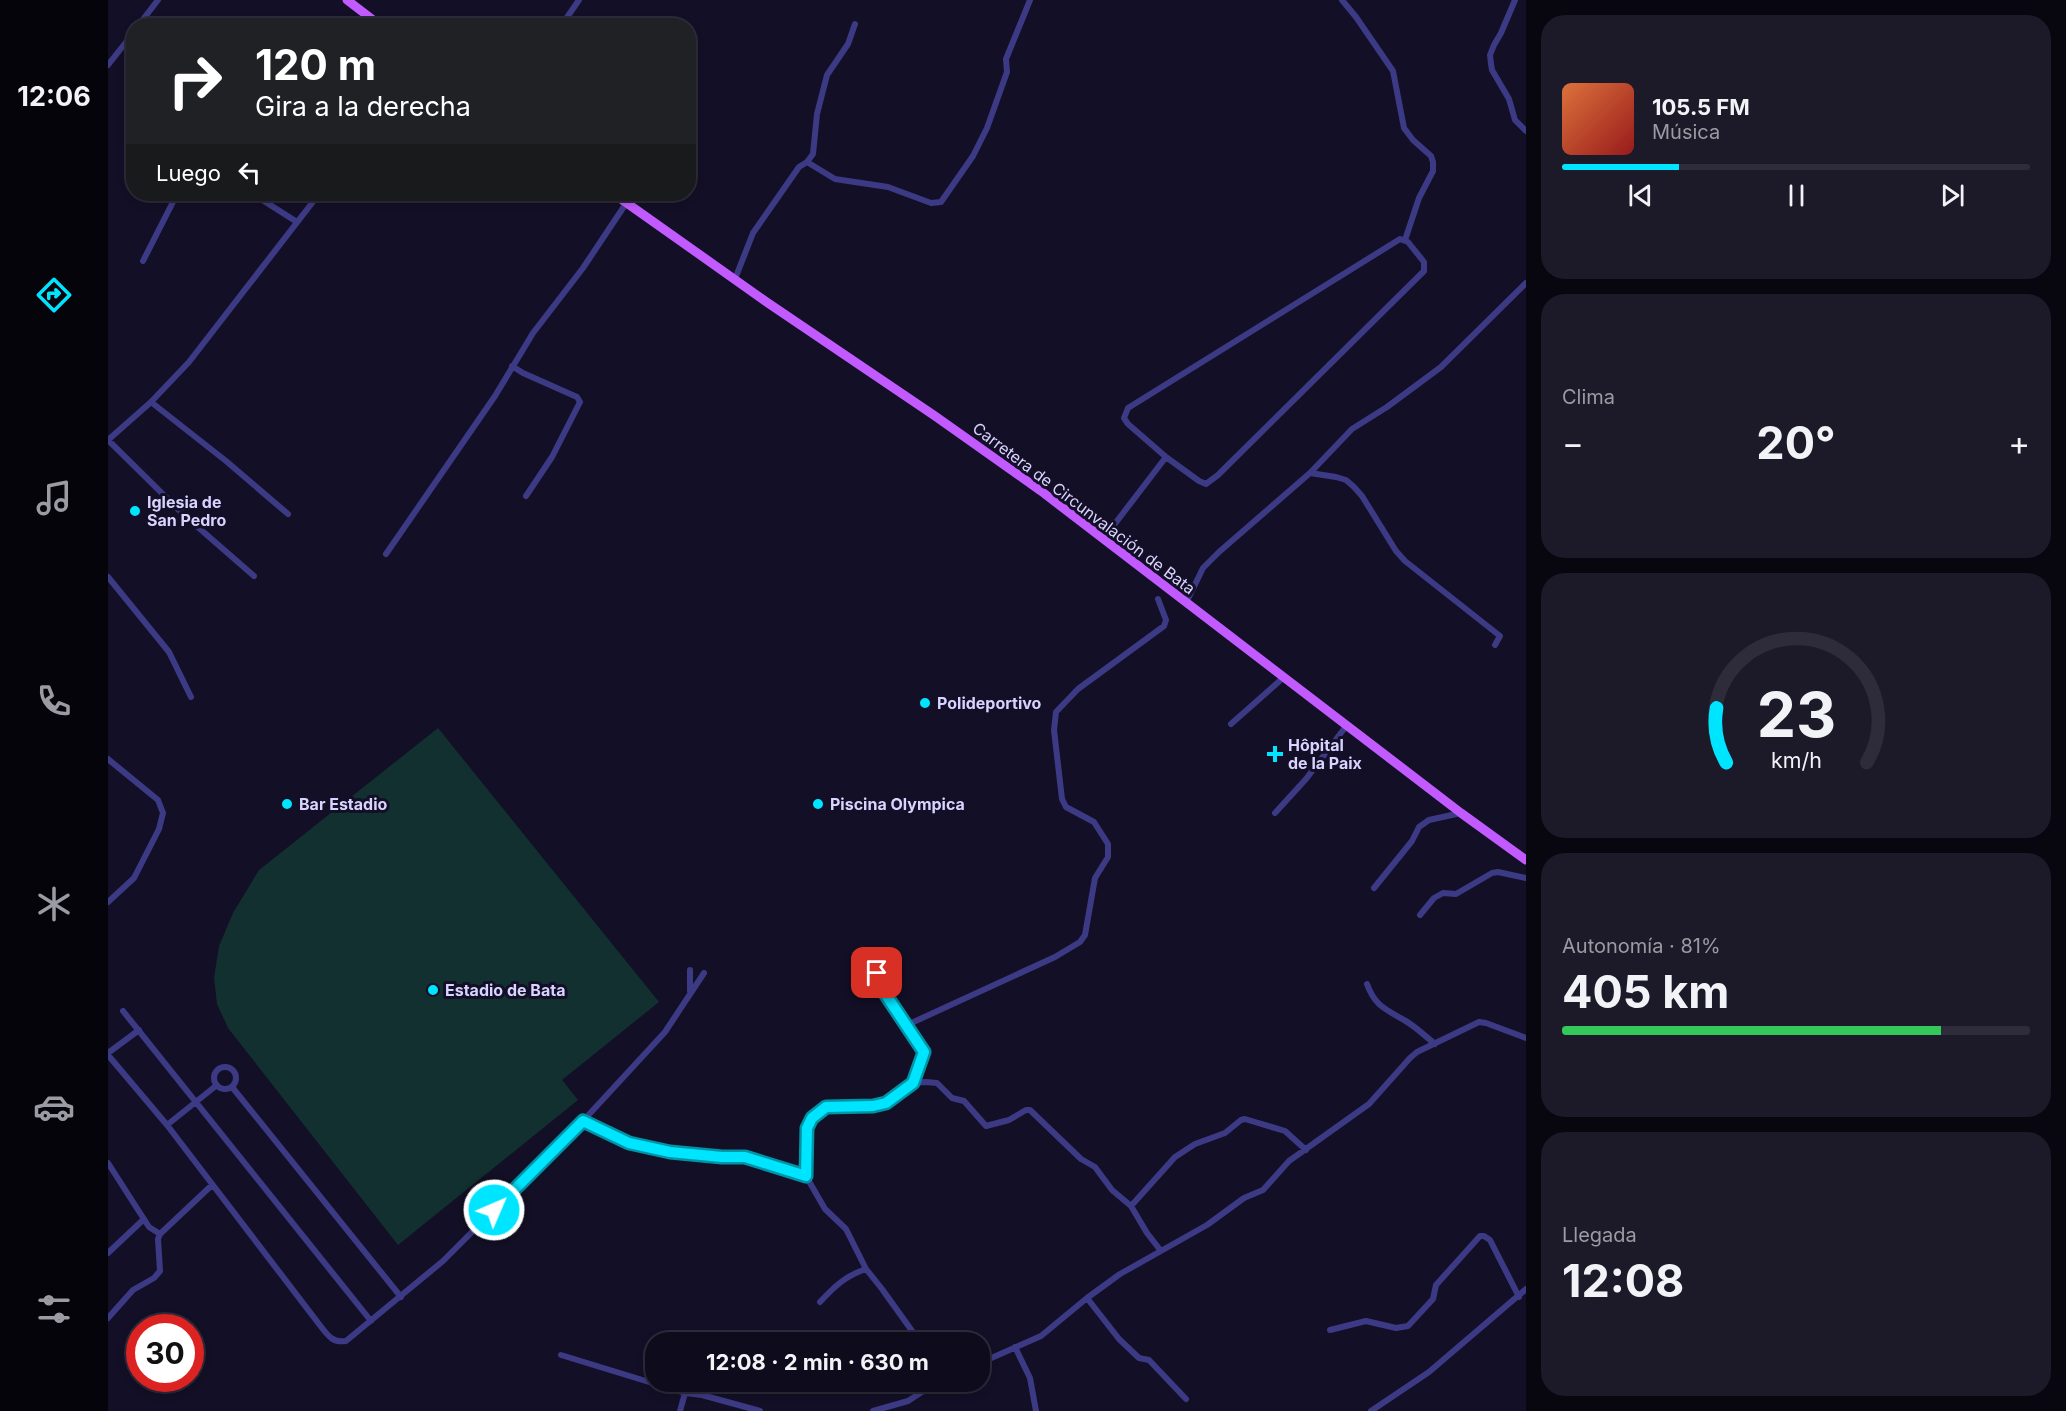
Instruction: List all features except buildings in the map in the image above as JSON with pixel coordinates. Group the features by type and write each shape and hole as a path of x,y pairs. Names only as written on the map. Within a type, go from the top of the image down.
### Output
{"main road":[{"path":"347,0 371,18"},
{"name":"Carretera de Circunvalación de Bata","path":"627,202 961,434 1104,538 1461,813 1526,860"}],"street":[{"path":"144,18 158,0"},
{"path":"567,18 579,0"},
{"path":"807,162 835,179 888,187 931,203 940,202 973,156 987,128 1007,72 1006,59 1030,0"},
{"path":"1342,0 1393,71 1402,124 1413,140 1428,153 1433,162 1433,171 1419,198 1405,240"},
{"path":"1515,0 1490,55 1492,70 1509,99 1515,120 1526,130"},
{"path":"735,279 753,233 799,167 813,154 817,114 827,75 833,63 849,44 855,24"},
{"path":"108,64 126,42"},
{"path":"143,261 173,201"},
{"path":"264,201 297,222"},
{"path":"254,576 184,515 108,440 151,402 189,362 314,201"},
{"path":"386,554 495,396 532,333 583,268 627,202"},
{"path":"1405,240 1424,262 1424,271 1218,475 1206,484 1166,458 1124,418 1128,408 1396,241 1405,240"},
{"path":"1186,603 1203,568 1219,552 1310,473 1352,429 1387,407 1441,367 1526,283"},
{"path":"512,366 577,397 580,402 552,457 526,496"},
{"path":"151,402 288,514"},
{"path":"1104,538 1166,458"},
{"path":"1310,473 1346,480 1354,487 1396,551 1418,573 1500,636 1495,645"},
{"path":"108,577 169,652 191,697"},
{"path":"907,1025 1055,957 1080,942 1085,935 1095,878 1108,857 1109,850 1105,837 1094,822 1066,807 1062,799 1054,730 1056,712 1078,688 1164,626 1166,620 1158,599"},
{"path":"1231,724 1284,677"},
{"path":"1275,813 1306,779 1347,725"},
{"path":"108,759 158,800 163,813 159,829 134,878 108,902"},
{"path":"1374,888 1412,841 1419,826 1429,820 1461,813"},
{"path":"1420,915 1434,898 1443,893 1456,894 1492,873 1498,872 1526,878"},
{"path":"894,959 877,973 876,978 924,1052 913,1083"},
{"path":"690,970 690,992"},
{"path":"139,1030 108,1054 166,1125 331,1339 339,1342 346,1341 452,1252 583,1121 665,1032 704,974"},
{"path":"1367,984 1371,996 1385,1011 1404,1020 1435,1044"},
{"path":"123,1011 371,1321"},
{"path":"990,1358 1041,1336 1120,1274 1208,1225 1244,1198 1263,1190 1289,1161 1369,1104 1410,1058 1479,1023 1486,1023 1526,1038"},
{"path":"225,1066 232,1068 236,1074 236,1081 232,1087 222,1089 217,1085 214,1075 218,1069 225,1066"},
{"path":"913,1332 866,1269 846,1228 825,1209 806,1176 807,1128 812,1118 826,1107 879,1105 913,1083 926,1082 937,1083 952,1098 964,1101 986,1126 1009,1120 1030,1110 1082,1159 1095,1167 1112,1190 1131,1206 1161,1251"},
{"path":"166,1125 217,1085"},
{"path":"232,1087 401,1297"},
{"path":"1131,1206 1175,1158 1195,1144 1225,1133 1241,1120 1245,1119 1285,1131 1306,1150"},
{"path":"583,1121 629,1143 670,1152 745,1157 806,1176"},
{"path":"108,1163 149,1227 160,1234"},
{"path":"108,1318 133,1290 154,1278 160,1271 158,1239 160,1234 212,1185"},
{"path":"108,1253 144,1219"},
{"path":"1330,1330 1366,1321 1396,1328 1408,1326 1433,1299 1436,1285 1480,1236 1490,1240 1519,1297"},
{"path":"820,1302 849,1275 866,1269"},
{"path":"1371,1411 1429,1372 1526,1289"},
{"path":"1087,1298 1119,1339 1139,1358 1149,1360 1156,1366 1186,1399"},
{"path":"1015,1347 1030,1378 1036,1411"},
{"path":"561,1355 686,1393 702,1395 760,1411"},
{"path":"873,1411 889,1409 922,1392"},
{"path":"680,1411 686,1393"}],"green space":[{"name":"Estadio de Bata","path":"438,728 659,1002 562,1080 578,1100 398,1245 228,1028 217,1004 214,978 219,946 233,913 259,870"}],"place":[{"name":"Iglesia de San Pedro","path":"135,511"},
{"name":"Polideportivo","path":"925,703"},
{"name":"Hôpital de la Paix","path":"1275,754"},
{"name":"Bar Estadio","path":"287,804"},
{"name":"Piscina Olympica","path":"818,804"},
{"name":"Estadio de Bata","path":"433,990"}],"route":[{"path":"494,1210 583,1121 629,1143 670,1152 745,1157 806,1176 807,1128 812,1118 826,1107 873,1106 886,1103 913,1083 924,1052 876,980 877,973"}]}
